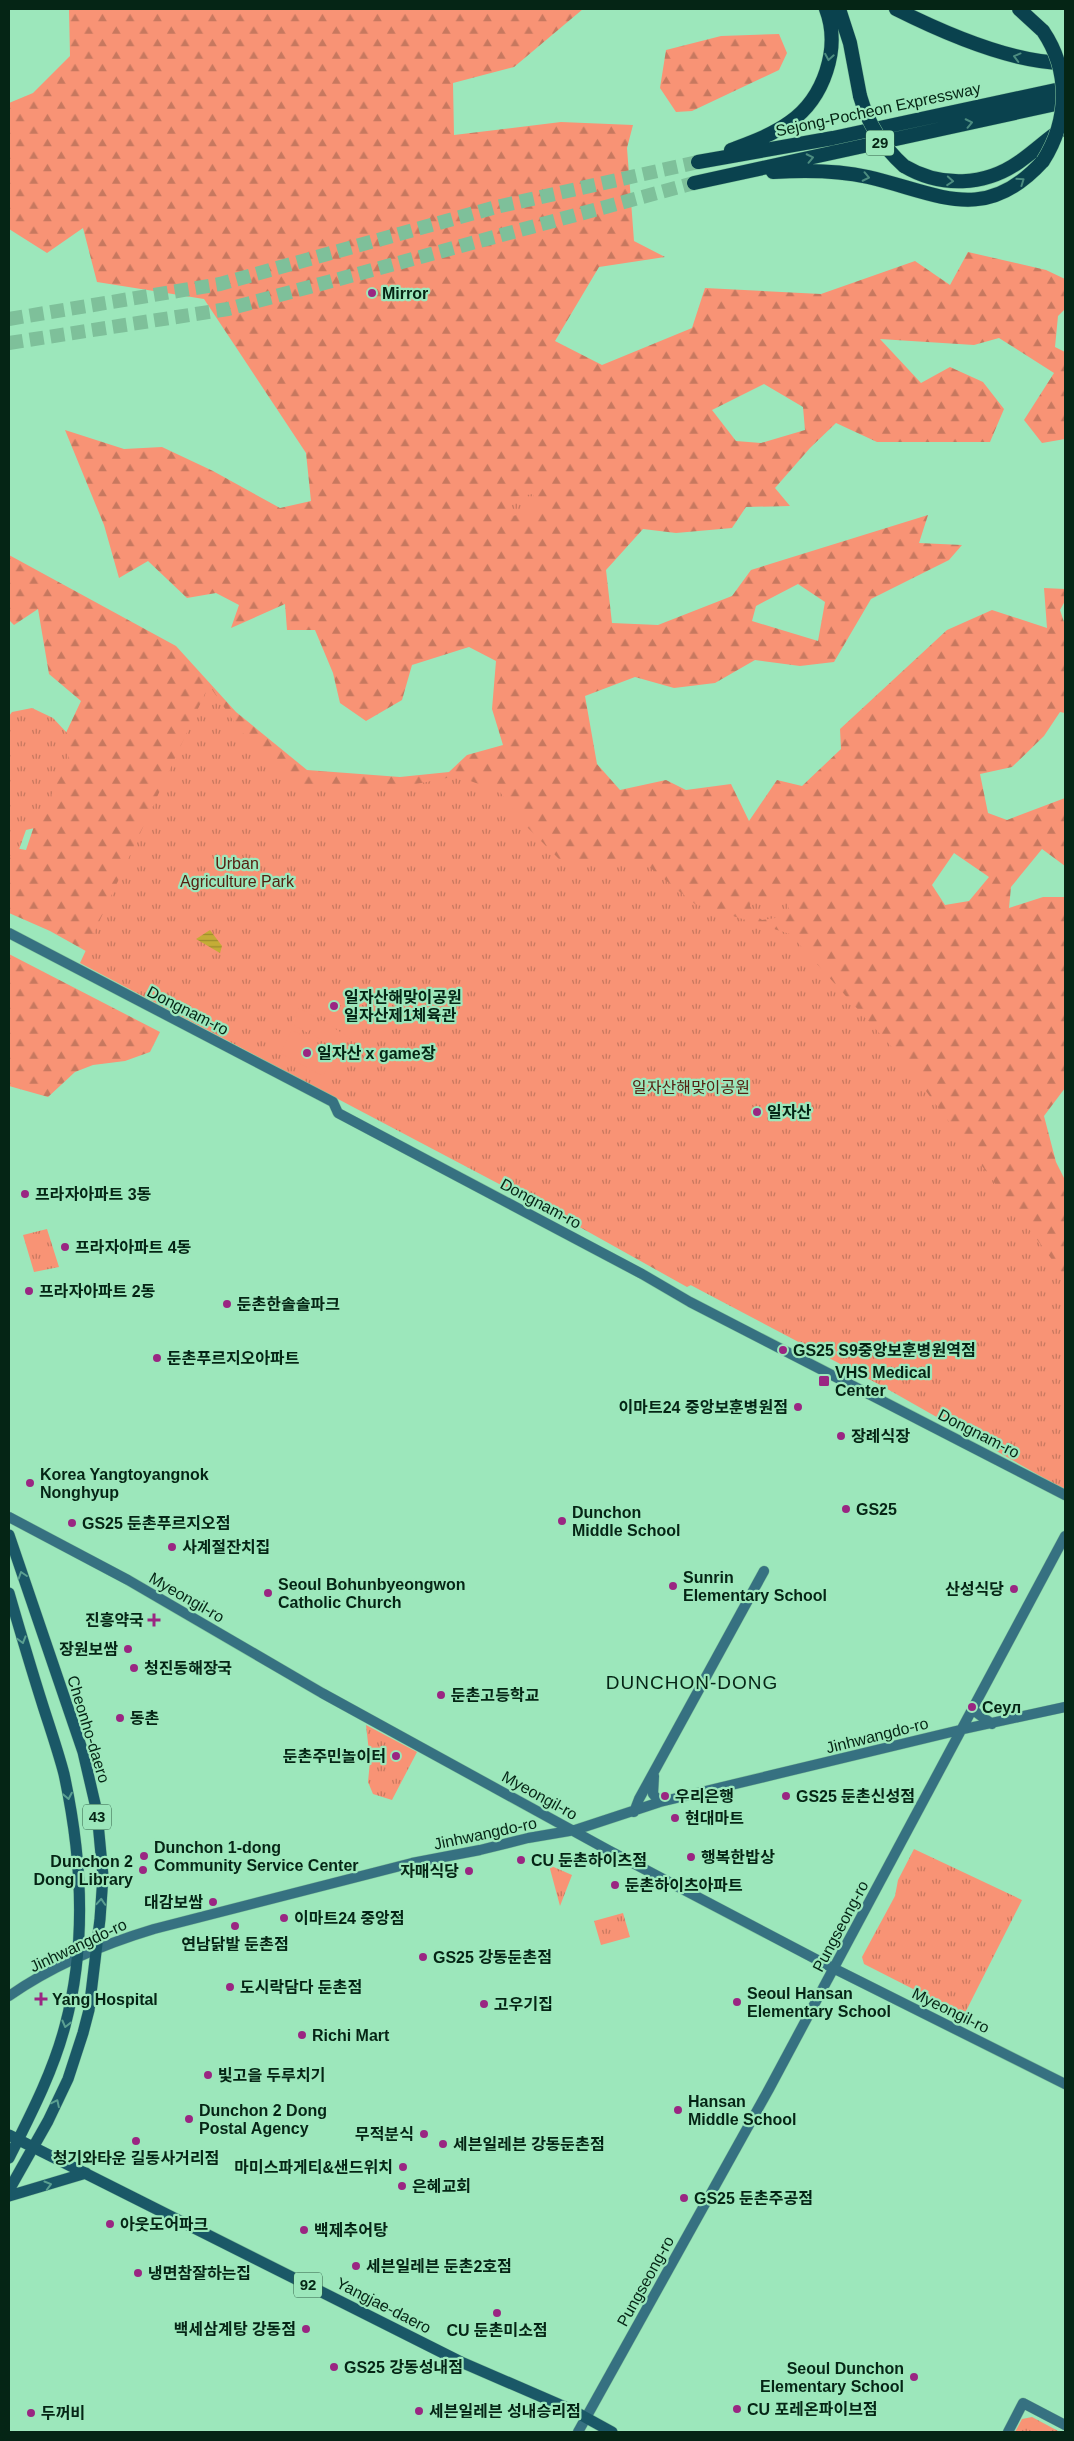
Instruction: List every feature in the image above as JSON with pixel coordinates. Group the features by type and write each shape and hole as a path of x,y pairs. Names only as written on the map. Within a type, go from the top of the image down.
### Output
{"highway":[{"name":"Sejong-Pocheon Expressway","path":"826,9 830,26 830,56 821,84 804,109 792,120 759,139 698,162 833,138 1065,88"},
{"path":"839,9 850,43 860,96 867,118 880,140 904,166 937,180 964,182 979,180 1006,170 1065,127"},
{"path":"896,9 1016,58 1043,63 1065,64"},
{"path":"747,172 852,174 943,198 973,200 996,195 1008,190 1028,176 1043,161 1059,126 1064,100 1058,58 1043,31 1019,9"},
{"name":"Sejong-Pocheon Expressway","path":"694,183 1065,102"}],"main road":[{"name":"Cheonho-daero","path":"9,1535 83,1752 97,1812 103,1876 89,2010 83,2032 68,2079 34,2147 9,2190"},
{"name":"43","path":"9,1593 60,1760 70,1808 79,1885 80,1935 65,2026 54,2060 13,2137 9,2158"},
{"name":"Yangjae-daero","path":"13,2137 460,2362 586,2418 612,2432"},
{"path":"9,2196 86,2173"}],"street":[{"name":"Dongnam-ro","path":"9,933 333,1102 338,1113 642,1274 690,1302 1065,1494"},
{"name":"Myeongil-ro","path":"9,1517 128,1580 316,1689 575,1830 834,1968 1065,2084"},
{"name":"Pungseong-ro","path":"578,2432 769,2089 964,1729 1024,1610 1065,1536"},
{"path":"634,1812 654,1771 764,1570"},
{"name":"Jinhwangdo-ro","path":"9,1996 55,1969 119,1939 154,1929 338,1881 528,1838 575,1830 660,1802 964,1729 1065,1707"},
{"path":"973,1710 992,1724"},
{"path":"654,1771 653,1794 660,1802"},
{"path":"1008,2432 1023,2403 1065,2425"}],"green space":[{"name":"Urban Agriculture Park","path":"69,9 583,9 514,67 453,83 454,135 561,122 633,125 627,148 634,241 665,257 599,267 555,341 602,365 692,328 705,288 821,294 915,261 950,285 968,252 1046,270 1065,279 1065,309 1058,316 1055,347 1065,352 1065,439 1042,443 1024,420 1054,373 999,338 974,345 880,339 921,383 950,367 983,382 1004,409 990,442 877,442 836,423 810,448 775,488 790,506 746,507 732,528 676,533 643,529 606,570 612,623 658,625 732,596 751,570 928,515 919,543 962,545 949,560 871,599 834,662 800,666 755,660 715,683 674,688 635,677 585,696 597,764 620,790 666,780 686,790 731,784 749,821 777,780 802,786 841,749 840,729 947,630 992,610 1047,628 1044,588 1065,589 1065,601 1060,610 1065,625 1065,713 1060,712 1044,736 1012,767 980,774 988,813 1007,820 1065,798 1065,866 1042,849 1011,887 1009,908 1043,897 1065,897 1065,1088 1044,1116 1056,1162 1065,1180 1065,1425 711,1275 687,1287 50,931 9,913 9,847 26,850 64,737 81,701 49,674 38,609 14,625 9,620 9,555 176,646 236,712 307,770 400,777 449,772 467,755 503,745 492,709 496,661 469,647 412,665 402,700 366,721 340,703 333,673 315,630 287,630 285,604 231,628 239,605 216,593 187,598 148,561 119,578 104,525 65,430 124,449 162,447 213,471 280,508 311,501 306,453 204,299 97,282 83,228 47,253 9,229 9,103 33,93 70,56","holes":["764,384 803,407 805,430 761,443 736,441 712,410","798,584 825,602 818,641 752,621 756,606","954,853 989,877 969,901 945,905 932,885"]},
{"path":"779,34 787,53 779,70 692,111 676,112 660,88 666,50 721,36"},
{"path":"533,494 536,512 511,516 508,498"},
{"name":"일자산해맞이공원","path":"209,685 241,732 252,740 263,754 297,787 416,784 457,776 500,792 524,824 562,862 643,862 695,904 790,934 899,1055 1065,1277 1065,1490 882,1386 80,963"},
{"path":"32,708 53,718 67,733 70,768 58,778 39,827 26,830 16,858 9,855 9,716 12,712"},
{"path":"751,900 786,900 790,912 782,917 762,920 755,915 750,906"},
{"path":"9,954 160,1032 150,1052 125,1061 93,1065 75,1072 48,1097 9,1086"},
{"path":"299,1008 317,1018 308,1033 291,1023"},
{"path":"321,1020 350,1038 341,1052 312,1034"},
{"name":"일자산 x game장","path":"292,1030 335,1053 323,1076 280,1053"},
{"path":"47,1229 59,1267 34,1272 23,1235"},
{"path":"366,1725 417,1752 392,1800 373,1794 368,1782 370,1761"},
{"path":"914,1849 1022,1900 964,2015 864,1964 862,1957 895,1896 898,1880"},
{"path":"549,1865 572,1875 560,1906"},
{"path":"623,1913 630,1937 601,1945 594,1921"},
{"path":"1032,2417 1060,2432 1015,2432 1022,2419"}],"shaded area":[{"path":"210,930 222,946 220,953 196,939"}],"tunnel":[{"path":"9,319 220,284 496,207 698,162"},
{"path":"9,343 228,309 694,183"}],"place":[{"name":"Mirror","path":"372,293"},
{"name":"일자산해맞이공원 일자산제1체육관","path":"334,1006"},
{"name":"일자산 x game장","path":"307,1053"},
{"name":"일자산","path":"757,1112"},
{"name":"프라자아파트 3동","path":"25,1194"},
{"name":"프라자아파트 4동","path":"65,1247"},
{"name":"프라자아파트 2동","path":"29,1291"},
{"name":"둔촌한솔솔파크","path":"227,1304"},
{"name":"GS25 S9중앙보훈병원역점","path":"783,1350"},
{"name":"둔촌푸르지오아파트","path":"157,1358"},
{"name":"VHS Medical Center","path":"824,1381"},
{"name":"이마트24 중앙보훈병원점","path":"798,1407"},
{"name":"장례식장","path":"841,1436"},
{"name":"Korea Yangtoyangnok Nonghyup","path":"30,1483"},
{"name":"GS25","path":"846,1509"},
{"name":"Dunchon Middle School","path":"562,1521"},
{"name":"GS25 둔촌푸르지오점","path":"72,1523"},
{"name":"사계절잔치집","path":"172,1547"},
{"name":"Sunrin Elementary School","path":"673,1586"},
{"name":"산성식당","path":"1014,1589"},
{"name":"Seoul Bohunbyeongwon Catholic Church","path":"268,1593"},
{"name":"진흥약국","path":"154,1620"},
{"name":"장원보쌈","path":"128,1649"},
{"name":"청진동해장국","path":"134,1668"},
{"name":"둔촌고등학교","path":"441,1695"},
{"name":"Сеул","path":"972,1707"},
{"name":"동촌","path":"120,1718"},
{"name":"둔촌주민놀이터","path":"396,1756"},
{"name":"우리은행","path":"665,1796"},
{"name":"GS25 둔촌신성점","path":"786,1796"},
{"name":"현대마트","path":"675,1818"},
{"name":"Dunchon 1-dong Community Service Center","path":"144,1856"},
{"name":"행복한밥상","path":"691,1857"},
{"name":"CU 둔촌하이츠점","path":"521,1860"},
{"name":"Dunchon 2 Dong Library","path":"143,1870"},
{"name":"자매식당","path":"469,1871"},
{"name":"둔촌하이츠아파트","path":"615,1885"},
{"name":"대감보쌈","path":"213,1902"},
{"name":"이마트24 중앙점","path":"284,1918"},
{"name":"연남닭발 둔촌점","path":"235,1926"},
{"name":"GS25 강동둔촌점","path":"423,1957"},
{"name":"도시락담다 둔촌점","path":"230,1987"},
{"name":"Yang Hospital","path":"41,1999"},
{"name":"Seoul Hansan Elementary School","path":"737,2002"},
{"name":"고우기집","path":"484,2004"},
{"name":"Richi Mart","path":"302,2035"},
{"name":"빛고을 두루치기","path":"208,2075"},
{"name":"Hansan Middle School","path":"678,2110"},
{"name":"Dunchon 2 Dong Postal Agency","path":"189,2119"},
{"name":"무적분식","path":"424,2134"},
{"name":"청기와타운 길동사거리점","path":"136,2141"},
{"name":"세븐일레븐 강동둔촌점","path":"443,2144"},
{"name":"마미스파게티&샌드위치","path":"403,2167"},
{"name":"은혜교회","path":"402,2186"},
{"name":"GS25 둔촌주공점","path":"684,2198"},
{"name":"아웃도어파크","path":"110,2224"},
{"name":"백제추어탕","path":"304,2230"},
{"name":"세븐일레븐 둔촌2호점","path":"356,2266"},
{"name":"냉면참잘하는집","path":"138,2273"},
{"name":"CU 둔촌미소점","path":"497,2313"},
{"name":"백세삼계탕 강동점","path":"306,2329"},
{"name":"GS25 강동성내점","path":"334,2367"},
{"name":"Seoul Dunchon Elementary School","path":"914,2377"},
{"name":"CU 포레온파이브점","path":"737,2409"},
{"name":"세븐일레븐 성내승리점","path":"419,2411"},
{"name":"두꺼비","path":"31,2413"}],"district":[{"name":"DUNCHON-DONG","path":"692,1682"}]}
